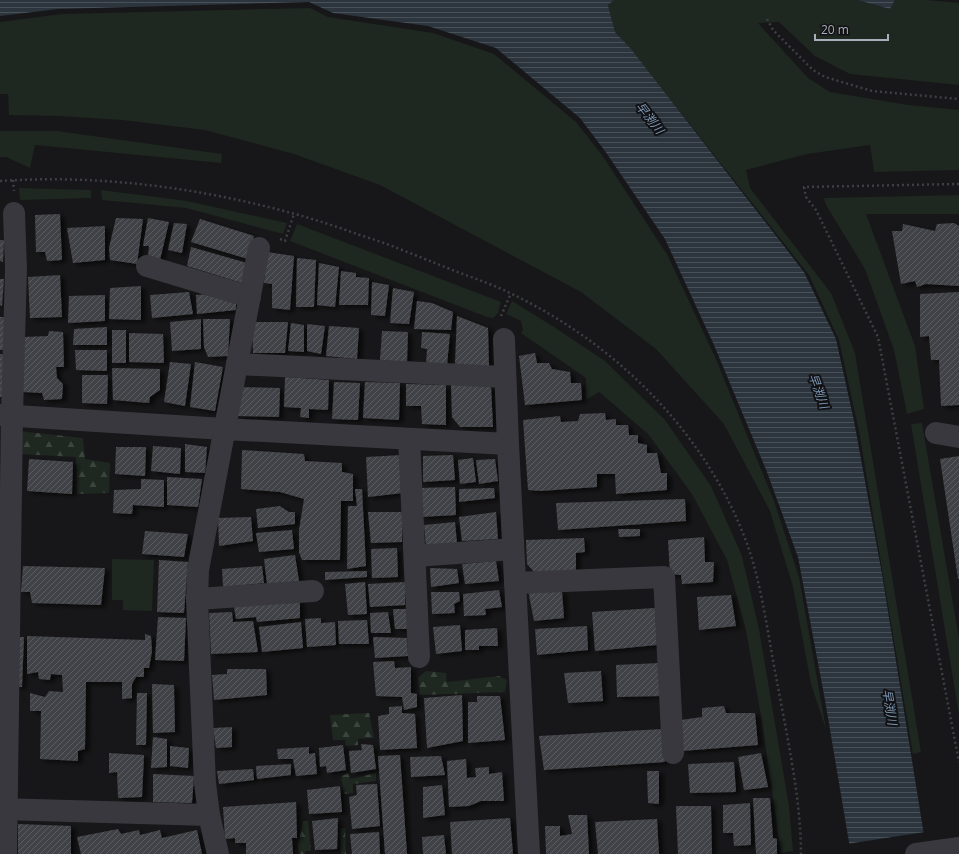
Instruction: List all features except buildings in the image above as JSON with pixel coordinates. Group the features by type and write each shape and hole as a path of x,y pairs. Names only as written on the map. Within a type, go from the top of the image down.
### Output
{"street":[{"path":"6,854 3,809 6,415 16,269 14,213"},
{"path":"218,854 209,815 205,783 197,599 198,570 259,248"},
{"path":"147,266 250,297"},
{"path":"504,339 529,854"},
{"path":"237,364 505,377"},
{"path":"6,415 224,429 508,444"},
{"path":"936,433 959,437"},
{"path":"409,439 420,656"},
{"path":"415,556 513,549"},
{"path":"515,583 664,577 673,753"},
{"path":"197,599 313,591"},
{"path":"3,809 209,815"},
{"path":"916,854 959,848"}],"path":[{"path":"767,19 773,30 814,70 825,77 872,91 959,99"},
{"path":"13,180 14,192"},
{"path":"959,184 804,187 806,197 816,210 878,337 959,762"},
{"path":"289,228 294,214"},
{"path":"507,303 511,293"}],"green space":[{"path":"614,0 857,0 890,9 895,0 927,0 959,3 959,85 850,74 815,56 779,22 758,23 808,78 830,92 908,105 959,110 959,170 874,172 870,145 807,154 746,170 750,188 831,293 855,353 921,752 913,754 859,431 839,340 809,275 631,50 615,32 608,5"},
{"path":"310,8 328,17 433,33 494,54 576,122 602,155 668,256 715,357 774,501 799,577 826,729 811,684 793,587 770,511 724,424 656,349 581,292 380,185 294,154 205,130 122,120 59,116 9,115 8,94 0,94 0,22 62,14"},
{"path":"0,131 57,131 222,154 221,163 35,145 30,168 6,157 0,157"},
{"path":"19,188 91,190 91,198 20,200"},
{"path":"101,190 187,201 287,223 283,234 186,208 102,200"},
{"path":"959,195 959,214 866,214 915,346 924,409 907,414 894,350 865,269 826,205 824,198"},
{"path":"297,224 501,302 498,313 493,318 487,317 290,241"},
{"path":"512,301 605,361 665,420 711,486 742,556 759,629 789,806 793,851 781,853 762,722 746,630 727,560 692,494 648,434 599,392 586,400 586,378 521,333 523,330 521,321 506,314"},
{"path":"922,423 959,639 959,715 911,424"},
{"path":"18,431 83,438 85,459 110,463 109,493 77,494 76,457 19,454"},
{"path":"112,559 154,560 152,611 123,610 123,600 112,600"},
{"path":"426,671 446,673 447,682 499,676 507,680 505,692 420,695 418,678"},
{"path":"369,713 374,738 358,739 358,745 346,746 345,740 333,740 330,715"},
{"path":"349,773 350,779 376,773 376,781 353,784 353,793 344,794 341,776"},
{"path":"303,821 308,821 311,851 305,851 305,854 299,854 298,846"},
{"path":"345,828 346,854 341,854 340,829"}],"water":[{"name":"早渕川","path":"0,0 614,0 608,5 615,32 631,49 804,272 836,339 854,421 882,574 927,854 851,854 825,700 798,557 767,472 714,345 665,239 605,151 580,118 496,48 428,26 333,13 309,2 58,9 0,16"},
{"path":"857,0 895,0 890,9"}],"pier":[{"path":"925,832 929,854 849,854 847,844"}]}
